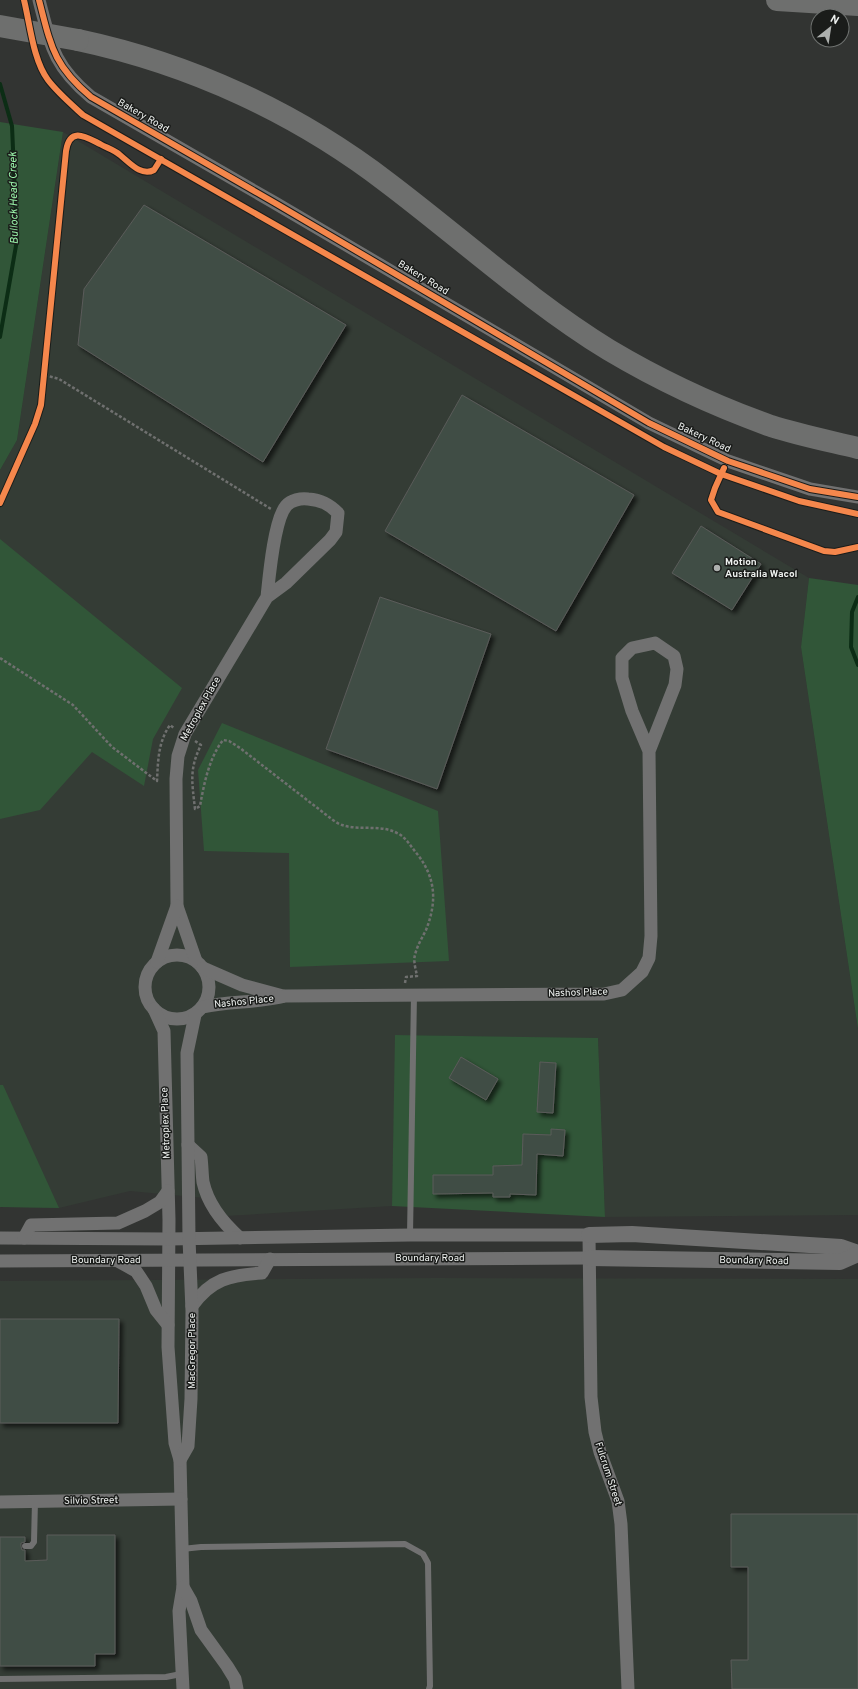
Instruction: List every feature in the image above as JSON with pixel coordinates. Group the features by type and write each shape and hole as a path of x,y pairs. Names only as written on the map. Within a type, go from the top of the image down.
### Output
{"highway":[{"path":"777,0 858,5"},
{"path":"0,26 78,40 140,55 195,74 277,110 312,130 387,182 531,296 608,350 650,374 688,393 773,426 858,448"}],"street":[{"name":"Bakery Road","path":"39,0 52,48 60,65 75,84 91,97 649,423 728,461 810,489 858,497"},
{"name":"Metroplex Place","path":"157,962 177,906 176,779 178,756 186,734 267,597 296,574 336,532 338,513 328,504 316,499 301,498 286,505 281,514 270,566 267,597"},
{"name":"Nashos Place","path":"199,1011 215,1005 265,1001 285,996 604,994 622,990 642,972 648,958 651,936 649,751 675,685 677,670 674,656 655,643 632,648 622,658 622,678 632,711 649,751"},
{"name":"Metroplex Place","path":"177,906 199,964"},
{"path":"189,1239 187,1053 199,1011 208,997 210,987 208,977 199,964 186,956 176,955 166,957 157,962 150,969 146,979 145,989 148,1000 154,1009 162,1016 173,1019 184,1019 199,1011"},
{"name":"Nashos Place","path":"199,964 242,985 285,996"},
{"name":"Metroplex Place","path":"154,1009 164,1031 169,1239"},
{"path":"188,1145 201,1157 203,1182 211,1205 226,1225 240,1238"},
{"path":"24,1238 31,1225 118,1223 145,1211 160,1202 168,1191"},
{"name":"Boundary Road","path":"0,1238 189,1239 632,1234 841,1247 858,1254"},
{"name":"Fulcrum Street","path":"589,1235 590,1396 595,1432 600,1452 618,1501 628,1689"},
{"name":"MacGregor Place","path":"169,1239 168,1325 175,1443 180,1460 183,1587 179,1611 181,1674 183,1689"},
{"name":"MacGregor Place","path":"180,1460 188,1446 192,1398 192,1306 189,1239"},
{"name":"Boundary Road","path":"0,1261 589,1258 840,1262 858,1254"},
{"path":"192,1306 201,1292 213,1284 237,1274 262,1273 270,1259"},
{"path":"118,1260 136,1271 146,1286 156,1310 168,1325"},
{"name":"Silvio Street","path":"0,1502 181,1499"},
{"name":"MacGregor Place","path":"183,1587 191,1601 201,1630 227,1666 239,1688"}],"lane":[{"path":"410,995 410,1236"},
{"path":"26,1546 31,1546 34,1542 35,1501"},
{"path":"182,1549 201,1547 405,1544 423,1554 428,1563 429,1689"},
{"path":"0,1679 166,1677 181,1674"}],"path":[{"path":"44,383 45,368"},
{"path":"45,375 59,379 281,514"},
{"path":"0,658 73,705 112,747 157,781 158,753 166,731 170,725 201,744 196,755 191,774 194,809 200,806 204,785 211,764 223,740 228,741 240,748 341,825 354,828 384,828 396,832 403,837 422,860 432,881 434,895 433,907 427,927 414,956 417,976 406,977 410,995"}],"shaded area":[{"path":"63,132 809,578 801,647 858,1029 858,1215 605,1217 598,1039 396,1035 392,1206 226,1216 215,1199 130,1191 59,1208 0,1207 0,470 17,440"},
{"path":"436,1278 858,1279 858,1689 0,1689 0,1281"}],"green space":[{"path":"0,122 63,132 17,440 0,470"},
{"path":"0,539 182,688 153,739 144,786 92,752 40,810 0,819"},
{"path":"809,578 858,585 858,1029 801,647"},
{"path":"222,723 438,811 449,961 290,967 289,853 204,851 198,770"},
{"path":"395,1035 598,1038 605,1217 392,1206"},
{"path":"0,1085 3,1085 59,1208 0,1207"}],"building":[{"path":"144,205 346,325 263,462 78,345 84,289"},
{"path":"462,395 634,495 556,631 385,531"},
{"name":"Motion Australia Wacol","path":"701,526 761,564 732,610 672,573"},
{"path":"380,597 491,634 437,789 326,749"},
{"path":"461,1057 498,1079 486,1100 449,1078"},
{"path":"540,1062 556,1063 553,1113 537,1112"},
{"path":"551,1129 565,1130 563,1156 537,1154 536,1195 510,1194 510,1197 493,1197 493,1193 433,1194 433,1175 493,1175 493,1166 522,1165 523,1134 551,1135"},
{"path":"0,1319 119,1319 118,1423 0,1423"},
{"path":"731,1514 858,1514 858,1689 732,1689 731,1660 748,1660 748,1567 731,1567"},
{"path":"47,1535 115,1535 115,1654 95,1654 95,1666 0,1666 0,1537 25,1537 25,1542 21,1543 21,1546 22,1550 25,1550 25,1561 47,1560"}],"waterway":[{"name":"Bullock Head Creek","path":"0,84 12,126 17,240 0,337"},
{"path":"858,597 852,612 851,647 858,665"}],"cycle path":[{"path":"24,0 35,52 43,72 56,89 83,115 664,447 721,474 799,501 858,514"},
{"path":"39,0 55,54 78,86 91,97 275,203 649,423 728,461 810,489 858,497"},
{"path":"0,503 35,424 41,405 68,143 71,138 75,136 84,137 115,152 136,168 144,172 154,170 161,159"},
{"path":"724,468 711,500 718,512 824,551 835,552 858,547"}],"place":[{"name":"Motion Australia Wacol","path":"717,568"}]}
